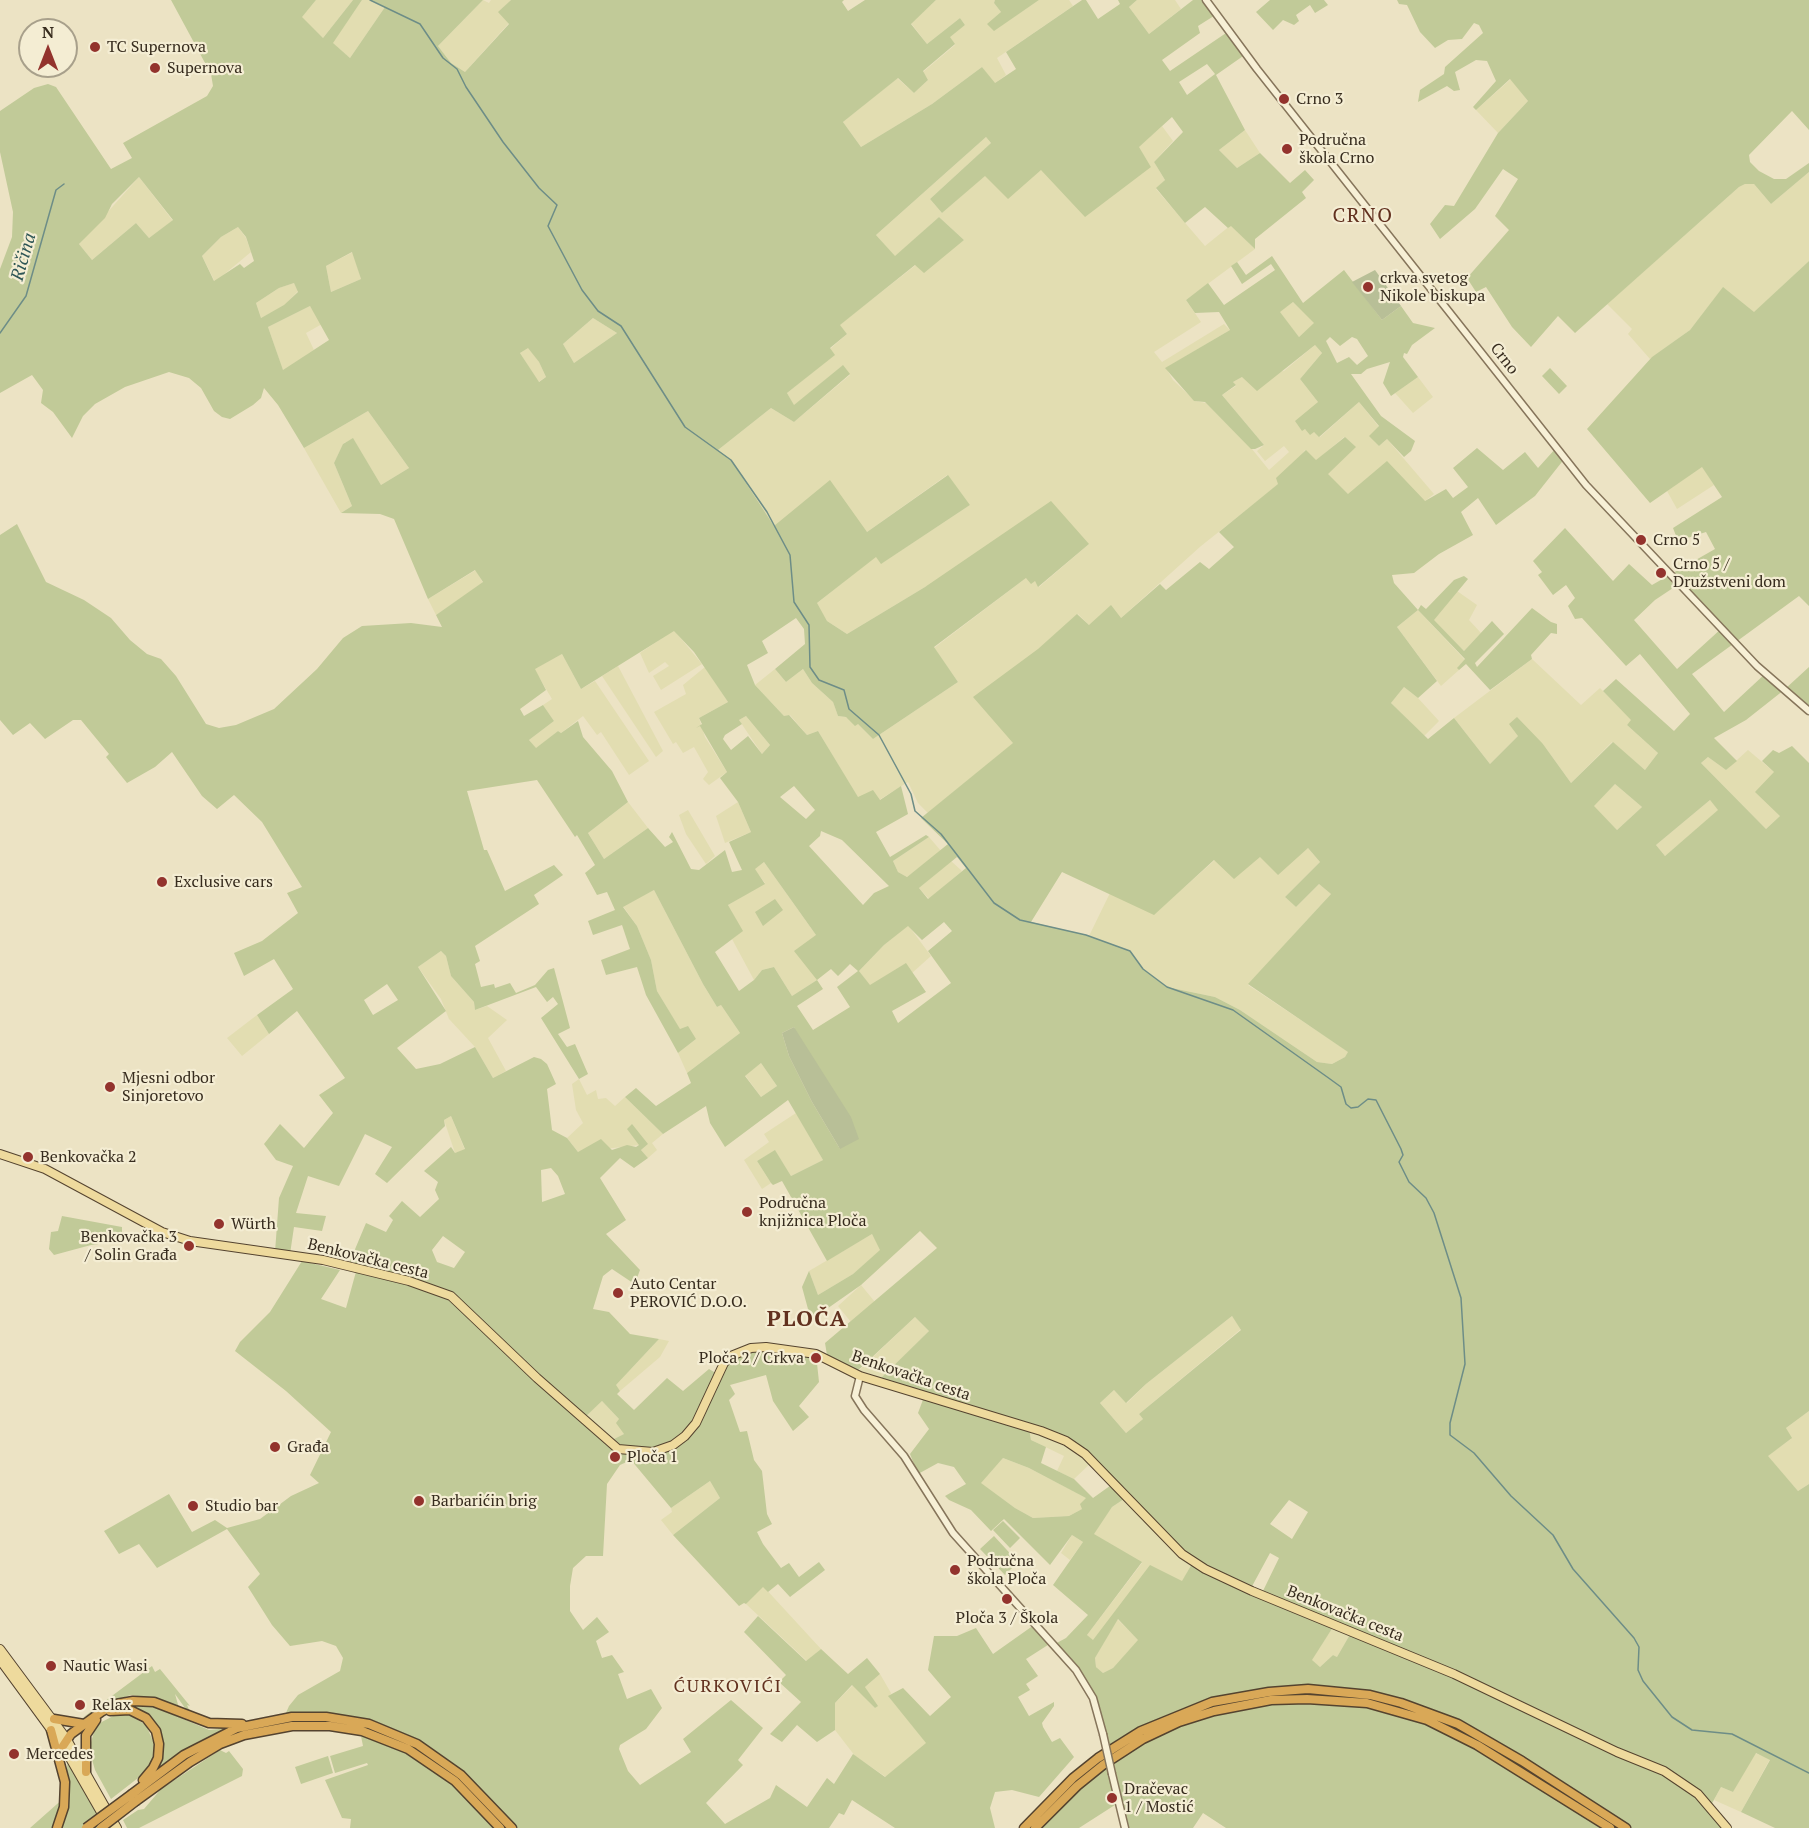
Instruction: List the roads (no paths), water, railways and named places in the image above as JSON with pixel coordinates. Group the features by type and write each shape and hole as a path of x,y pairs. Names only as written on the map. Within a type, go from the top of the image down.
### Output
{"highway":[{"path":"1024,1828 1073,1778 1098,1758 1141,1731 1212,1702 1269,1692 1308,1689 1370,1695 1401,1703 1458,1724 1522,1761 1626,1828"},
{"path":"1035,1828 1085,1779 1143,1739 1179,1722 1214,1711 1271,1700 1307,1698 1367,1703 1427,1720 1478,1745 1610,1828"},
{"path":"65,1742 85,1724 111,1707 139,1700 154,1702 209,1723 252,1724"},
{"path":"86,1772 84,1745 93,1721 110,1711 120,1709 139,1714 152,1724 159,1750 153,1768 134,1787 134,1798"},
{"path":"101,1828 184,1755 213,1739 252,1724 292,1717 326,1717 360,1722 390,1731 435,1755 461,1775 512,1828"},
{"path":"54,1719 85,1724"},
{"path":"86,1828 190,1762 236,1738 280,1727 330,1726 362,1731 388,1739 425,1759 455,1781 500,1828"},
{"path":"51,1730 64,1771 65,1797 57,1828"}],"main road":[{"name":"Benkovačka cesta","path":"0,1154 45,1169 162,1232 190,1241 322,1260 409,1281 451,1296 537,1378 618,1449 653,1452 673,1445 696,1424 724,1363 741,1351 766,1347 807,1351 860,1377 1041,1431 1085,1454 1182,1554 1205,1569 1252,1591 1454,1674 1617,1752 1664,1771 1698,1794 1727,1828"},
{"path":"0,1649 54,1719 110,1828"},
{"path":"0,1660 51,1730 65,1742 86,1772 117,1828"}],"street":[{"name":"Crno","path":"1206,0 1263,77 1586,485 1757,666 1809,711"},
{"path":"860,1377 855,1396 859,1403 904,1456 953,1533 1076,1670 1093,1698 1125,1828"}],"waterway":[{"path":"370,0 420,24 443,58 457,69 466,87 503,142 539,188 557,205 548,226 582,290 598,311 621,326 685,427 731,460 767,512 790,555 794,602 809,625 810,667 819,680 844,690 849,709 879,735 911,794 915,811 941,834 994,903 1020,920 1086,935 1130,951 1143,969 1167,987 1233,1010 1341,1087 1346,1104 1351,1108 1358,1107 1368,1099 1376,1100 1401,1149 1403,1155 1399,1162 1409,1182 1426,1198 1434,1213 1461,1298 1465,1364 1450,1423 1450,1435 1474,1453 1511,1496 1553,1535 1573,1569 1634,1638 1639,1647 1638,1670 1643,1681 1672,1717 1692,1730 1732,1734 1809,1773"},
{"name":"Ričina","path":"0,333 26,296 56,190 64,184"}],"place":[{"name":"TC Supernova","path":"95,47"},
{"name":"Supernova","path":"155,68"},
{"name":"Crno 3","path":"1284,99"},
{"name":"Područna škola Crno","path":"1287,149"},
{"name":"crkva svetog Nikole biskupa","path":"1368,287"},
{"name":"Crno 5","path":"1641,540"},
{"name":"Crno 5 / Družstveni dom","path":"1661,573"},
{"name":"Exclusive cars","path":"162,882"},
{"name":"Mjesni odbor Sinjoretovo","path":"110,1087"},
{"name":"Benkovačka 2","path":"28,1157"},
{"name":"Područna knjižnica Ploča","path":"747,1212"},
{"name":"Würth","path":"219,1224"},
{"name":"Benkovačka 3 / Solin Građa","path":"189,1246"},
{"name":"Auto Centar PEROVIĆ D.O.O.","path":"618,1293"},
{"name":"Ploča 2 / Crkva","path":"816,1358"},
{"name":"Građa","path":"275,1447"},
{"name":"Ploča 1","path":"615,1457"},
{"name":"Barbarićin brig","path":"419,1501"},
{"name":"Studio bar","path":"193,1506"},
{"name":"Područna škola Ploča","path":"955,1570"},
{"name":"Ploča 3 / Škola","path":"1007,1599"},
{"name":"Nautic Wasi","path":"51,1666"},
{"name":"Relax","path":"80,1705"},
{"name":"Mercedes","path":"14,1754"},
{"name":"Dračevac 1 / Mostić","path":"1112,1798"}],"district":[{"name":"CRNO","path":"1363,216"},
{"name":"PLOČA","path":"807,1320"},
{"name":"ĆURKOVIĆI","path":"728,1687"}]}
